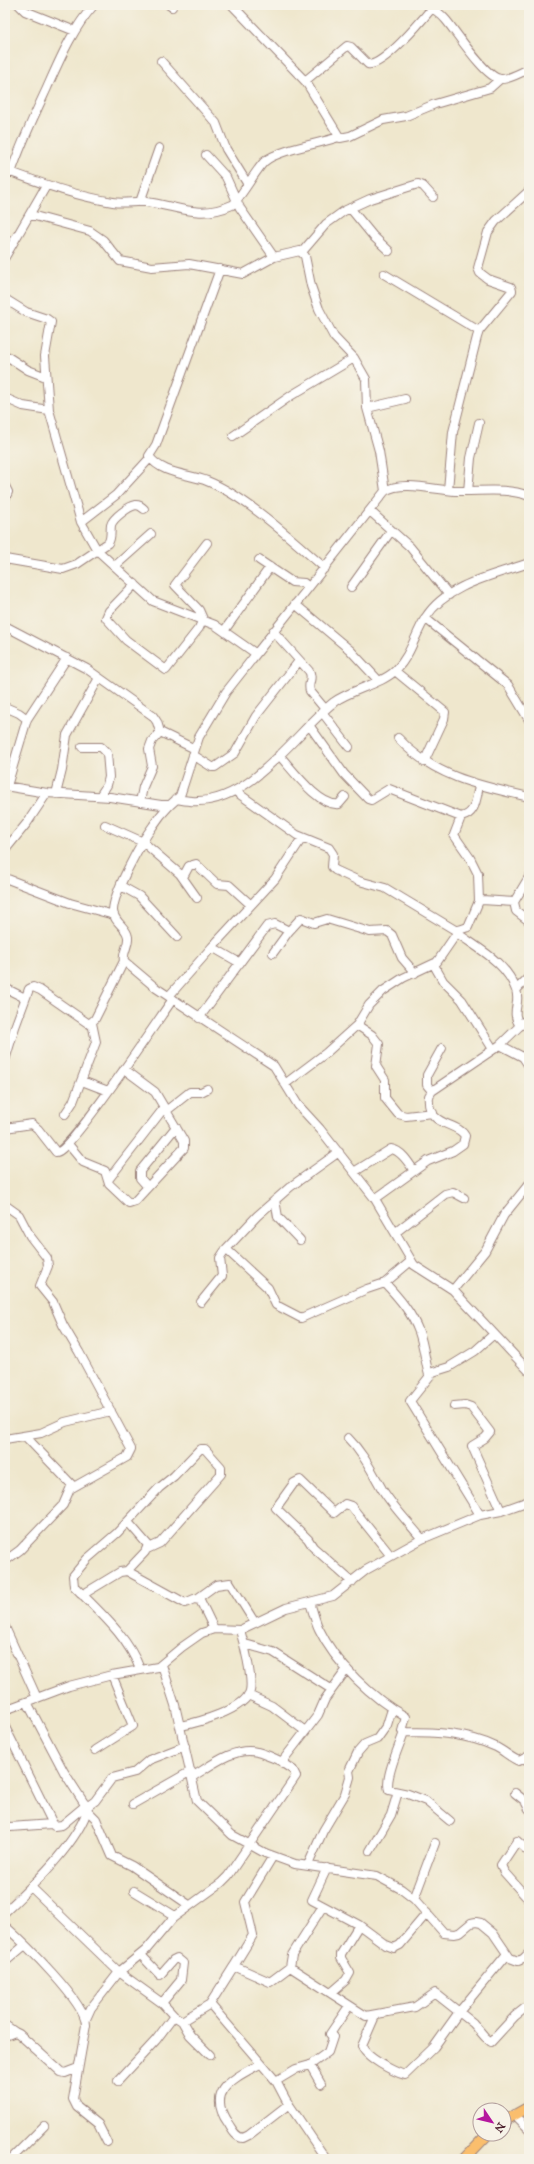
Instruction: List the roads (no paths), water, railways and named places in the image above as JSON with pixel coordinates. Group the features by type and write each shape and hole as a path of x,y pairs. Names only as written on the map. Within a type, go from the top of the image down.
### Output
{"main road":[{"path":"514,2114 529,2107"},
{"path":"464,2159 480,2142"}],"street":[{"path":"19,5 25,11 75,31"},
{"path":"94,5 75,31 28,126 8,172 46,186 112,202 140,202 204,213 222,209 238,200 247,183 268,159 339,137 345,138 383,120 406,116 435,104 490,88 500,79 510,77 529,69"},
{"path":"232,5 305,80 339,137"},
{"path":"305,80 347,46 351,47 367,63 373,66 386,57 430,7 447,21 466,48 490,74 500,79"},
{"path":"161,61 216,123 226,149 247,183"},
{"path":"140,202 159,148"},
{"path":"206,155 226,177 238,200 240,208 274,257"},
{"path":"302,252 326,224 350,208 370,199 418,184 424,186 433,198"},
{"path":"5,257 31,215 46,186"},
{"path":"448,490 453,432 479,331 512,291 511,287 492,280 478,271 488,232 496,221 529,191"},
{"path":"350,208 373,236 390,251"},
{"path":"31,215 90,231 103,240 120,261 152,267 189,264 243,274 274,257 300,251 302,252"},
{"path":"302,252 305,256 311,286 319,309 334,337 354,358 366,379 367,408 379,451 386,491"},
{"path":"81,522 116,495 150,458 150,454 156,445 220,269"},
{"path":"384,274 479,331"},
{"path":"5,299 26,312 47,319 51,322 45,350 49,410 81,522 97,550 158,604 203,619 224,631 255,653"},
{"path":"5,355 28,370 46,377"},
{"path":"233,436 292,395 354,358"},
{"path":"5,398 23,406 49,410"},
{"path":"367,408 405,399"},
{"path":"468,491 471,458 479,423"},
{"path":"150,458 169,470 207,481 231,495 254,510 325,568"},
{"path":"5,486 8,492 5,498"},
{"path":"65,1114 73,1102 96,1042 92,1023 124,961 123,957 128,938 127,934 116,921 113,910 121,886 152,826 182,791 199,737 226,692 255,653 386,491 392,488 409,486 468,491 500,490 529,496"},
{"path":"5,559 59,570 72,566 110,542 111,525 115,519 133,506 140,506 144,509"},
{"path":"370,511 424,562 449,595"},
{"path":"351,587 392,531"},
{"path":"115,566 151,534"},
{"path":"135,584 109,611 106,618 126,640 163,669 168,668 199,628 203,619 199,610 175,585 207,543"},
{"path":"259,560 292,582 304,583 309,587"},
{"path":"67,658 27,719 6,786 47,793 100,796 165,806 173,802 199,801 235,791 260,774 324,710 345,694 395,671 404,661 425,618 433,608 449,595 466,586 529,563"},
{"path":"224,631 270,567"},
{"path":"296,604 350,650 378,680"},
{"path":"425,618 508,684 529,720"},
{"path":"5,626 67,658 99,678 153,716 157,722 160,732 194,752 212,767 232,756 259,711 300,661"},
{"path":"273,631 311,674 310,691 349,747"},
{"path":"395,671 445,712 444,719 424,762"},
{"path":"56,794 62,770 66,735 99,678"},
{"path":"5,707 19,713 27,719"},
{"path":"309,726 344,774 368,799 371,800 389,788 461,817 467,816 474,808 479,786"},
{"path":"140,802 143,787 152,766 148,755 149,749 152,741 160,732"},
{"path":"398,738 410,752 424,762 479,786 529,797"},
{"path":"82,747 101,747 107,754 109,781 100,796"},
{"path":"279,755 322,800 334,805 339,804 345,797"},
{"path":"235,791 292,832 302,838 329,848 332,854 332,867 335,870 359,881 385,888 412,903 443,924 458,932 501,965 516,990 514,1016 520,1026"},
{"path":"5,850 27,823 47,793"},
{"path":"285,1084 326,1053 357,1025 369,1005 383,991 415,973 434,965 458,932 470,924 479,902 478,874 470,858 454,835 461,817"},
{"path":"105,825 143,842 183,877 197,898"},
{"path":"5,1128 32,1124 38,1129 54,1150 59,1153 68,1144 124,1069 171,998 212,947 280,873 302,838"},
{"path":"183,877 189,866 196,864 217,884 229,885 251,905"},
{"path":"529,877 514,902 516,911 529,921"},
{"path":"5,878 70,903 114,915"},
{"path":"121,886 139,896 177,937"},
{"path":"479,902 486,899 514,902"},
{"path":"273,953 289,931 301,918 314,923 327,919 370,932 387,931 392,935 402,958 415,973"},
{"path":"199,1018 267,926 275,924 289,931"},
{"path":"212,947 240,963"},
{"path":"124,961 199,1018 270,1063 298,1105 339,1152 375,1199 396,1232 411,1261 418,1268 453,1290 529,1370"},
{"path":"434,965 443,981 462,1000 497,1047 528,1062"},
{"path":"516,990 529,977"},
{"path":"5,988 25,998"},
{"path":"5,1060 29,989 36,988 85,1023 92,1023"},
{"path":"375,1199 428,1161 453,1151 463,1144 465,1140 462,1132 440,1122 433,1112 429,1100 432,1091 497,1047 529,1017"},
{"path":"357,1025 372,1035 378,1044 376,1066 385,1080 385,1098 398,1114 406,1116 433,1112"},
{"path":"432,1091 427,1085 427,1074 442,1048"},
{"path":"68,1144 83,1162 105,1171 109,1184 129,1203 135,1202 184,1148 184,1141 152,1089 124,1069"},
{"path":"82,1081 108,1091"},
{"path":"108,1180 165,1109 190,1092 201,1092 207,1089"},
{"path":"148,1187 140,1178 140,1171 176,1127"},
{"path":"354,1172 391,1149 398,1152 414,1171"},
{"path":"202,1302 222,1276 220,1258 226,1249 276,1200 339,1152"},
{"path":"453,1290 485,1251 504,1215 529,1184"},
{"path":"396,1232 445,1194 453,1192 464,1198"},
{"path":"276,1200 278,1217 300,1240"},
{"path":"5,1205 19,1215 30,1236 47,1258 48,1266 40,1286 53,1302 63,1325 76,1345 130,1445 130,1453 122,1460 73,1486 68,1492 63,1505 20,1550 5,1561"},
{"path":"226,1249 268,1288 276,1305 302,1318 367,1289 385,1283 411,1261"},
{"path":"385,1283 404,1303 419,1331 423,1356 430,1375"},
{"path":"480,1515 432,1435 411,1405 411,1398 436,1370 449,1367 475,1351 494,1334"},
{"path":"454,1406 465,1405 471,1407 490,1432 485,1438 472,1446 501,1511"},
{"path":"5,1439 41,1433 75,1419 111,1411"},
{"path":"25,1436 73,1486"},
{"path":"348,1438 358,1448 369,1463 383,1490 422,1539"},
{"path":"127,1571 147,1549 160,1543 221,1474 221,1467 208,1451 200,1449 174,1476 159,1488 128,1522 87,1559 73,1576 72,1583 119,1632 132,1652 140,1669"},
{"path":"352,1582 313,1547 308,1539 276,1508 294,1483 300,1480 334,1513 345,1504 351,1506 391,1556"},
{"path":"5,1710 69,1686 112,1675 162,1665 182,1647 202,1633 214,1629 240,1630 286,1608 333,1596 366,1570 422,1539 480,1515 501,1511 529,1501"},
{"path":"128,1522 146,1542 147,1549"},
{"path":"82,1595 120,1572 127,1571 185,1603 198,1598 216,1585 230,1583 255,1623"},
{"path":"198,1598 202,1602 214,1629"},
{"path":"310,1603 319,1628 347,1669 369,1692 392,1709 406,1717 402,1731 404,1732 387,1784 390,1792 398,1792 426,1801 450,1821"},
{"path":"5,1627 38,1698"},
{"path":"180,1726 210,1719 238,1704 248,1695 250,1688 245,1644 240,1630"},
{"path":"245,1644 273,1652 331,1689"},
{"path":"162,1665 180,1726 196,1796 200,1804 227,1831 250,1846 295,1864 377,1876 401,1889 414,1899 440,1930 449,1934 459,1933 471,1923 481,1923 496,1937 506,1955 518,1961 523,1959 529,1953"},
{"path":"283,1762 318,1715 322,1703 347,1669"},
{"path":"95,1750 133,1726 112,1675"},
{"path":"248,1695 272,1706 305,1731"},
{"path":"27,1702 64,1772 99,1825 107,1848 112,1856 132,1866 189,1905"},
{"path":"308,1865 323,1831 345,1794 350,1777 349,1771 358,1752 365,1744 377,1739 388,1725 392,1709"},
{"path":"5,1727 52,1824"},
{"path":"404,1732 441,1732 474,1739 494,1746 520,1761 529,1756"},
{"path":"5,1826 10,1827 52,1824 58,1827 95,1801 112,1778 135,1772 149,1760 185,1746"},
{"path":"107,2142 98,2124 74,2103 72,2094 86,2019 91,2008 119,1972 140,1955 175,1916 221,1883 250,1846 296,1776 296,1773 283,1762 258,1752 247,1751 221,1759 133,1804"},
{"path":"370,1851 391,1815 398,1792"},
{"path":"515,1793 525,1800 529,1809"},
{"path":"6,1909 32,1888 61,1852 83,1821 87,1807"},
{"path":"529,1852 518,1841 501,1864 504,1872 529,1900"},
{"path":"414,1899 435,1843"},
{"path":"182,2021 210,2004 253,1935 245,1902 273,1856"},
{"path":"326,1868 312,1900 360,1925 386,1945 394,1948 400,1945 427,1913"},
{"path":"32,1888 119,1972 162,2003 174,2016 182,2021 190,2035 210,2055"},
{"path":"134,1890 175,1916"},
{"path":"234,1966 270,1982 290,1967 292,1955 323,1906"},
{"path":"331,1993 346,1980 350,1972 341,1958 341,1954 360,1925"},
{"path":"5,1926 52,1974 82,2011 86,2019"},
{"path":"5,1962 25,1945"},
{"path":"140,1955 160,1975 177,1958 183,1963 182,1980 162,2003"},
{"path":"374,2016 362,2046 364,2051 376,2060 405,2075 434,2046 459,2012 506,1955"},
{"path":"290,1967 331,1993 348,2006 366,2016 374,2016 415,2007 433,1993 473,2023 484,2037 492,2042 515,2016 529,2005"},
{"path":"210,2004 276,2081 289,2104 326,2159"},
{"path":"276,2081 296,2069 310,2065 328,2052 333,2038 330,2034 348,2006"},
{"path":"118,2082 156,2040 174,2016"},
{"path":"5,2025 61,2072 65,2074 78,2068"},
{"path":"5,2036 15,2032"},
{"path":"260,2064 232,2080 224,2089 220,2098 219,2108 221,2113 235,2134 243,2138 249,2135 289,2104"},
{"path":"310,2065 321,2084"},
{"path":"514,2114 529,2129"},
{"path":"11,2159 44,2126"}]}
